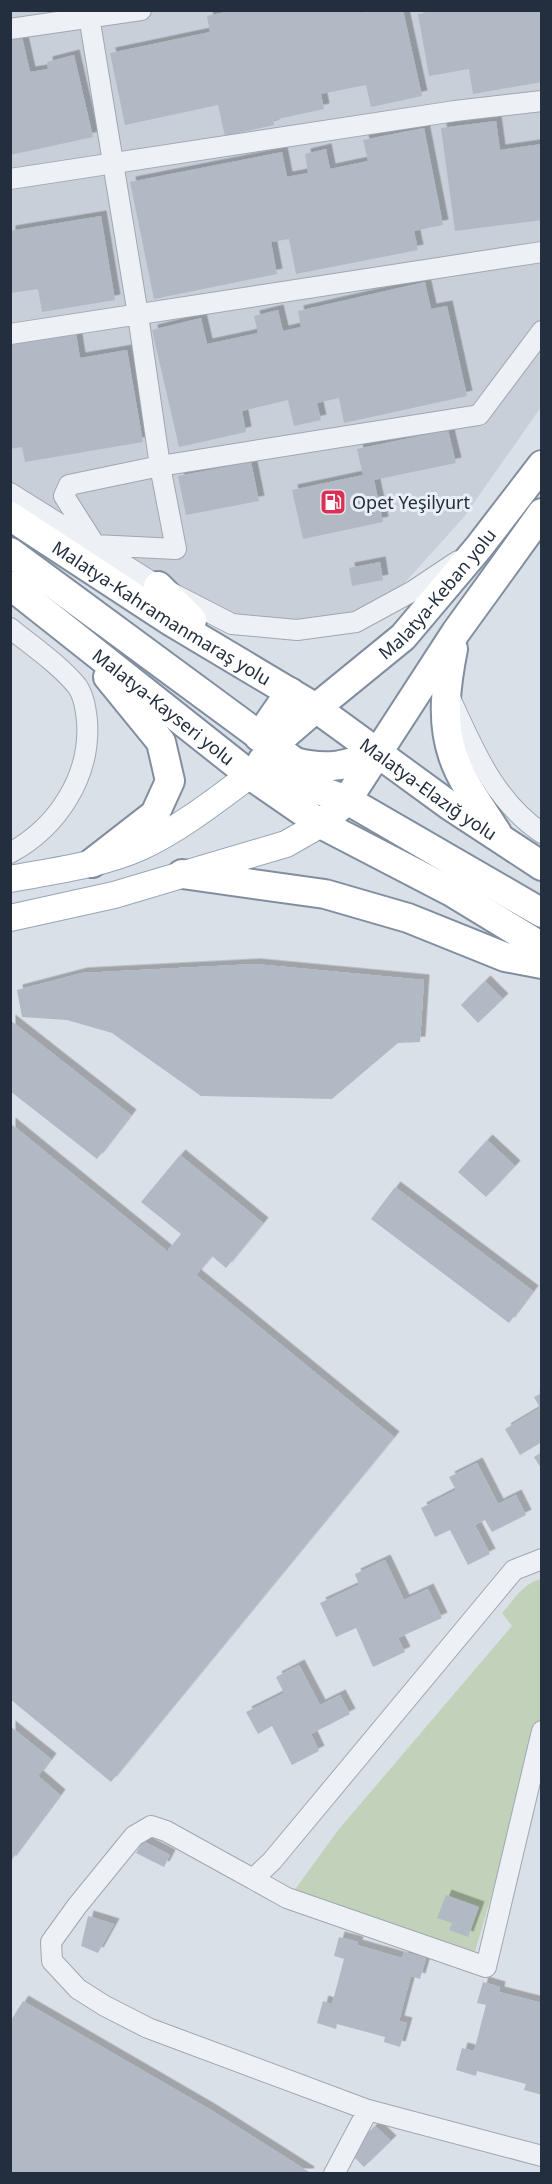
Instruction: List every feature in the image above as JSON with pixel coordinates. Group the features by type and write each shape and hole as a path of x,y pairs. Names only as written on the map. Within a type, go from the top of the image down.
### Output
{"highway":[{"name":"Malatya-Keban yolu","path":"266,742 316,708 403,637 479,547 542,465"},
{"name":"Malatya-Keban yolu","path":"356,806 378,754 456,632 542,513"},
{"name":"Malatya-Kahramanmaraş yolu","path":"10,516 172,622 316,708"},
{"path":"10,552 295,762 316,768 338,767 378,754"},
{"name":"Malatya-Kayseri yolu","path":"10,585 250,776 321,824"},
{"path":"158,586 223,651"},
{"path":"456,632 445,688 447,724 453,756 470,790 503,842"},
{"path":"72,634 161,742 171,781 155,814 92,863"},
{"path":"290,692 250,776 296,782 356,806 542,913"},
{"name":"Malatya-Elazığ yolu","path":"316,708 503,842 542,866"},
{"path":"321,824 356,806"},
{"path":"349,838 356,806"},
{"path":"321,824 452,892 542,947"},
{"path":"182,874 325,894 408,918 505,957 542,964"}],"main road":[{"path":"10,879 92,863 140,847 182,824 250,776"},
{"path":"10,918 114,895 286,844 321,824"}],"street":[{"path":"10,28 88,14 141,10"},
{"path":"88,14 138,315 160,466 176,549 95,545"},
{"path":"10,179 443,113 542,101"},
{"path":"10,334 542,252"},
{"path":"95,545 64,496 69,485 160,466 479,415 542,331"},
{"path":"10,493 158,586 232,624 297,630 356,622 413,591 479,547"},
{"path":"10,628 78,687 86,711 88,734 82,770 67,803 42,830 10,853"},
{"path":"445,688 493,785 528,824 542,833"},
{"path":"253,1879 272,1861 514,1570 542,1559"},
{"path":"542,1731 486,1967 287,1899 166,1831 151,1826 134,1836 51,1942 52,1961 78,1989 148,2028 368,2110 542,2156"},
{"path":"334,2174 368,2110"}],"shaded area":[{"path":"11,11 541,11 541,407 464,517 391,598 353,616 297,623 237,617 162,581 65,522 11,482"}],"green space":[{"path":"541,1579 541,1726 474,1955 293,1892 339,1829 512,1626 502,1613 524,1588"}],"building":[{"path":"235,10 359,10 360,13 371,10 403,10 422,96 371,107 366,85 321,94 324,109 273,120 274,125 225,136 218,105 125,125 110,53 210,32 207,16"},
{"path":"424,10 542,10 542,82 473,94 469,69 429,76 418,14 425,13"},
{"path":"20,28 30,72 48,69 47,62 74,55 93,137 10,155 10,30"},
{"path":"496,121 500,150 542,144 542,220 455,231 441,128"},
{"path":"424,128 443,225 414,231 418,250 296,274 289,239 271,242 277,274 154,299 130,182 282,152 287,177 308,173 305,154 326,149 330,169 368,161 363,140"},
{"path":"101,216 115,300 42,312 38,289 10,293 10,231"},
{"path":"425,282 431,309 447,306 467,396 344,423 339,398 317,403 321,420 294,426 288,400 242,411 246,432 179,447 152,330 201,318 207,344 258,333 254,316 278,310 283,331 301,327 298,311"},
{"path":"76,333 80,358 127,350 143,442 25,462 22,447 10,449 10,345"},
{"path":"448,430 456,463 374,480 383,522 303,539 292,490 363,475 357,449"},
{"path":"251,462 259,501 186,515 178,476"},
{"path":"380,562 383,580 352,586 349,568"},
{"path":"255,964 424,980 420,1042 398,1043 332,1099 201,1096 112,1033 67,1020 22,1017 17,990 82,973"},
{"path":"485,981 503,999 478,1023 461,1005"},
{"path":"10,1020 131,1115 97,1159 10,1091"},
{"path":"10,1123 193,1272 168,1250 181,1234 141,1202 180,1155 263,1223 226,1268 212,1256 196,1275 394,1437 111,1782 10,1699"},
{"path":"487,1140 515,1166 486,1197 458,1172"},
{"path":"395,1187 533,1291 509,1323 371,1219"},
{"path":"542,1393 542,1442 520,1455 505,1429 540,1408 534,1397"},
{"path":"542,1452 542,1470 534,1457"},
{"path":"477,1463 498,1504 516,1495 526,1515 492,1532 485,1520 475,1525 490,1554 468,1565 450,1530 435,1537 421,1508 456,1490 449,1477"},
{"path":"385,1560 404,1600 428,1589 442,1618 398,1638 405,1652 373,1667 356,1628 336,1637 320,1603 359,1585 355,1574"},
{"path":"299,1665 320,1705 340,1695 350,1714 311,1734 319,1751 292,1765 272,1726 258,1734 246,1712 284,1693 276,1677"},
{"path":"10,1726 51,1759 38,1776 60,1795 10,1862"},
{"path":"143,1841 170,1855 164,1867 136,1853"},
{"path":"446,1895 479,1907 468,1937 449,1930 452,1923 437,1918"},
{"path":"88,1916 114,1924 98,1953 81,1946"},
{"path":"339,1937 358,1942 357,1945 402,1958 404,1952 426,1958 420,1979 411,1976 399,2021 407,2023 400,2047 384,2042 385,2037 337,2024 336,2029 317,2023 323,2001 332,2004 344,1959 334,1956"},
{"path":"483,1982 500,1987 499,1992 542,2003 542,2095 524,2090 526,2084 477,2071 476,2076 456,2070 462,2048 474,2051 486,2005 477,2003"},
{"path":"23,2001 211,2110 309,2172 308,2174 10,2174 10,2022"},
{"path":"375,2126 391,2141 364,2167 349,2152"}],"place":[{"name":"Opet Yeşilyurt","path":"333,502"}]}
